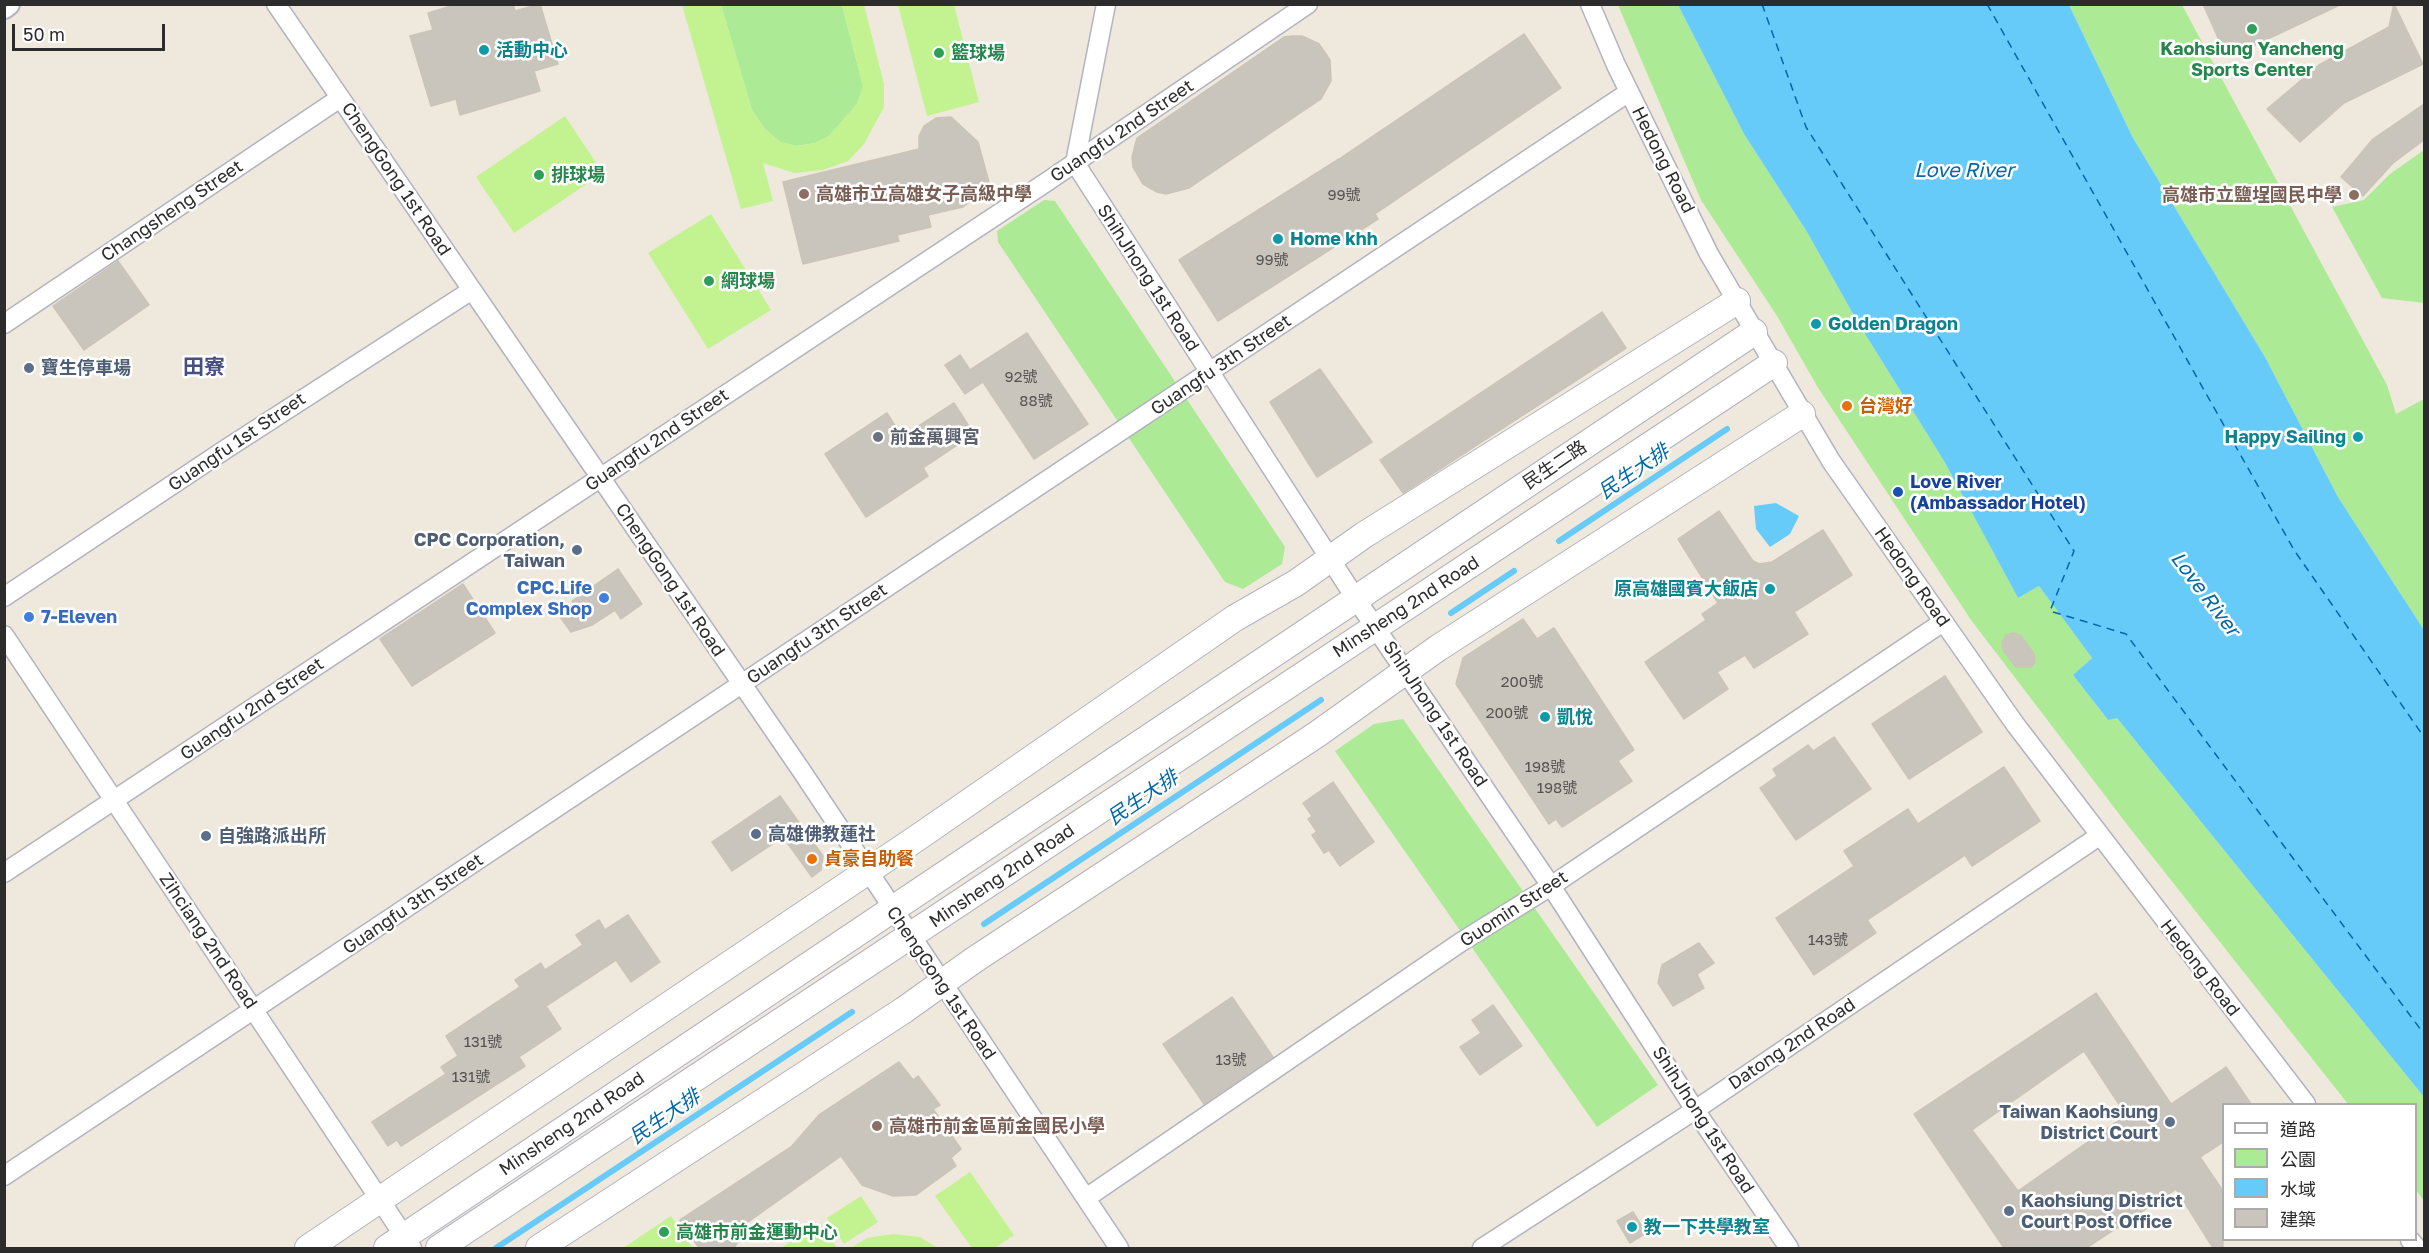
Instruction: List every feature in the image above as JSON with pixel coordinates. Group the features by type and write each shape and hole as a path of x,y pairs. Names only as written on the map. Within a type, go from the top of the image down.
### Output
{"main road":[{"path":"308,1248 381,1201 1235,618 1296,583 1330,558 1737,301"},
{"name":"民生二路","path":"1356,599 1755,332"},
{"name":"Minsheng 2nd Road","path":"439,1248 1774,363"},
{"path":"539,1248 904,1010 941,983 1316,735 1405,671 1548,576 1802,414"},
{"name":"Minsheng 2nd Road","path":"401,1245 891,909 1356,599"}],"street":[{"path":"4,7 8,4"},
{"name":"ChengGong 1st Road","path":"276,4 601,477 1119,1248"},
{"path":"1075,163 1106,4"},
{"name":"Guangfu 2nd Street","path":"4,873 1075,163 1308,4"},
{"name":"Hedong Road","path":"1590,4 1629,92 1709,254 1831,462 2014,724 2305,1103"},
{"name":"Guangfu 3th Street","path":"4,1176 1629,92"},
{"name":"Changsheng Street","path":"4,324 340,98"},
{"name":"ShihJhong 1st Road","path":"1075,163 1356,599 1551,886 1695,1110 1789,1248"},
{"name":"Guangfu 1st Street","path":"4,597 254,430 472,290"},
{"name":"Guomin Street","path":"1086,1198 1461,942 1551,886 1944,622"},
{"name":"Zihciang 2nd Road","path":"4,634 381,1201 401,1245"},
{"name":"Datong 2nd Road","path":"1482,1248 1695,1110 2099,836"}],"green space":[{"path":"682,5 721,5 752,110 764,128 780,142 797,146 815,143 829,136 857,104 863,86 842,5 864,5 884,84 884,107 864,144 848,161 823,170 794,173 763,163 773,201 741,209"},
{"path":"721,5 842,5 863,86 857,104 829,136 815,143 796,146 780,142 764,128 752,110"},
{"name":"籃球場","path":"898,5 954,5 979,102 927,116"},
{"path":"1618,5 1678,5 1744,134 1807,232 1857,321 1944,461 2018,598 2039,586 2092,658 2073,675 2107,719 2117,718 2424,1097 2424,1201 2417,1191 2417,1103 2347,1103 2129,827 1971,620 1817,386 1777,316 1701,200"},
{"path":"2069,5 2182,5 2387,385 2396,414 2424,399 2424,630 2338,497 2265,357 2133,138"},
{"name":"排球場","path":"565,116 603,173 514,233 476,177"},
{"path":"2424,150 2424,303 2382,298 2332,207 2364,200 2390,174"},
{"path":"1044,200 1055,201 1285,547 1282,564 1243,589 1225,582 998,242 997,231"},
{"name":"網球場","path":"711,214 771,310 708,349 648,253"},
{"path":"1403,719 1658,1085 1597,1127 1335,751 1374,724"},
{"path":"970,1172 1014,1235 995,1248 972,1248 935,1196"},
{"path":"861,1196 878,1222 844,1244 827,1218"},
{"name":"高雄市前金運動中心","path":"671,1216 693,1248 623,1248"},
{"path":"820,1223 837,1248 781,1248"},
{"path":"893,1234 920,1237 938,1248 851,1248 867,1238"}],"water":[{"name":"Love River","path":"1678,5 2069,5 2133,138 2265,357 2338,497 2424,630 2424,1097 2117,718 2108,720 2073,675 2092,658 2039,586 2018,598 1944,461 1857,321 1807,232 1744,134"},
{"path":"1776,503 1799,516 1790,534 1770,547 1756,529 1754,506"}],"building":[{"name":"活動中心","path":"458,4 513,4 515,11 540,4 558,64 534,71 540,91 460,115 456,99 431,106 410,36 433,30 428,13"},
{"name":"Kaohsiung Yancheng Sports Center","path":"2203,4 2342,4 2242,51 2229,47 2219,40"},
{"path":"2394,4 2423,64 2344,103 2300,142 2267,109 2319,65 2389,27"},
{"path":"1524,34 1561,88 1375,214 1378,219 1218,321 1179,260 1339,159"},
{"path":"1302,36 1319,44 1330,60 1331,81 1321,99 1189,188 1166,194 1143,184 1133,167 1132,157 1137,138 1284,37"},
{"path":"2424,104 2424,140 2393,163 2363,196 2341,177 2373,139"},
{"path":"951,117 978,142 990,186 963,207 928,215 931,227 897,235 899,241 803,264 783,182 919,149 919,136 924,126 936,118"},
{"path":"118,261 149,305 84,350 53,306"},
{"path":"1602,312 1626,348 1403,493 1380,460"},
{"path":"1027,333 1088,424 1034,459 983,382 965,394 945,365 960,355 970,370"},
{"path":"1320,369 1372,442 1317,477 1270,402"},
{"name":"前金萬興宮","path":"954,403 974,434 923,468 928,476 866,517 825,454 887,413 902,437"},
{"name":"原高雄國賓大飯店","path":"1719,511 1753,561 1759,564 1772,562 1823,530 1852,575 1794,612 1808,634 1754,668 1745,655 1717,672 1728,689 1684,719 1645,662 1706,620 1702,614 1718,603 1678,539"},
{"name":"CPC.Life Complex Shop","path":"618,569 642,604 621,619 615,610 592,625 571,632 558,614 574,604 572,601"},
{"path":"463,584 495,633 412,686 380,639"},
{"name":"凱悅","path":"1523,619 1537,639 1554,628 1634,750 1618,761 1632,781 1562,827 1556,819 1549,824 1456,684 1463,658"},
{"path":"2014,633 2021,636 2034,654 2035,662 2031,667 2016,667 2003,650 2002,642 2006,635"},
{"path":"1945,676 1982,732 1909,779 1872,724"},
{"path":"1834,737 1871,789 1796,840 1760,788 1777,776 1773,769 1808,745 1813,751"},
{"path":"2004,767 2040,821 1972,866 1965,855 1867,920 1876,933 1814,975 1776,918 1854,866 1844,851 1908,809 1918,824"},
{"path":"1333,782 1374,842 1340,866 1329,850 1324,853 1312,835 1317,832 1308,819 1312,816 1303,803"},
{"name":"高雄佛教蓮社","path":"780,796 823,856 821,870 812,877 783,837 732,871 712,842"},
{"path":"628,915 660,962 631,982 616,960 546,1006 561,1029 519,1057 525,1066 401,1146 397,1140 388,1146 372,1122 446,1074 441,1067 458,1056 446,1036 520,987 515,980 541,963 545,970 583,945 576,935 599,920 605,930"},
{"path":"1699,943 1714,963 1697,974 1704,988 1673,1006 1658,983 1662,965"},
{"name":"Taiwan Kaohsiung District Court","path":"2096,993 2171,1104 2226,1067 2250,1103 2222,1103 2222,1143 2200,1157 2222,1190 2223,1248 2213,1248 2176,1189 2086,1248 2004,1248 1914,1114","holes":["2084,1051 2126,1115 2018,1191 1972,1130"]},
{"path":"1232,997 1273,1057 1204,1104 1163,1044"},
{"path":"1493,1005 1522,1046 1480,1075 1460,1047 1481,1033 1472,1020"},
{"path":"899,1062 913,1080 918,1076 940,1105 933,1109 961,1149 951,1158 956,1166 916,1195 893,1196 862,1185 841,1156 741,1227 741,1237 734,1248 699,1248 680,1220 791,1147 819,1115"},
{"name":"教一下共學教室","path":"1633,1212 1646,1233 1630,1243 1617,1221"}],"waterway":[{"name":"民生大排","path":"1559,541 1727,429"},
{"name":"民生大排","path":"1451,613 1514,571"},
{"name":"民生大排","path":"984,924 1321,700"},
{"name":"民生大排","path":"496,1248 852,1012"}],"ferry route":[{"path":"1762,4 1806,127 2074,551 2050,611 2126,634 2424,1034"},
{"path":"1987,4 2294,550 2424,737"}],"place":[{"name":"Kaohsiung Yancheng Sports Center","path":"2252,29"},
{"name":"活動中心","path":"484,50"},
{"name":"籃球場","path":"939,53"},
{"name":"排球場","path":"539,175"},
{"name":"高雄市立高雄女子高級中學","path":"804,194"},
{"name":"高雄市立鹽埕國民中學","path":"2354,195"},
{"name":"Home khh","path":"1278,239"},
{"name":"網球場","path":"709,281"},
{"name":"Golden Dragon","path":"1816,324"},
{"name":"寶生停車場","path":"29,368"},
{"name":"台灣好","path":"1847,406"},
{"name":"前金萬興宮","path":"878,437"},
{"name":"Happy Sailing","path":"2358,437"},
{"name":"Love River (Ambassador Hotel)","path":"1898,492"},
{"name":"CPC Corporation, Taiwan","path":"577,550"},
{"name":"原高雄國賓大飯店","path":"1770,589"},
{"name":"CPC.Life Complex Shop","path":"604,598"},
{"name":"7-Eleven","path":"29,617"},
{"name":"凱悅","path":"1545,717"},
{"name":"高雄佛教蓮社","path":"756,834"},
{"name":"自強路派出所","path":"206,836"},
{"name":"貞豪自助餐","path":"812,859"},
{"name":"Taiwan Kaohsiung District Court","path":"2170,1122"},
{"name":"高雄市前金區前金國民小學","path":"877,1126"},
{"name":"Kaohsiung District Court Post Office","path":"2009,1211"},
{"name":"教一下共學教室","path":"1632,1227"},
{"name":"高雄市前金運動中心","path":"664,1232"}],"district":[{"name":"田寮","path":"204,367"}]}
